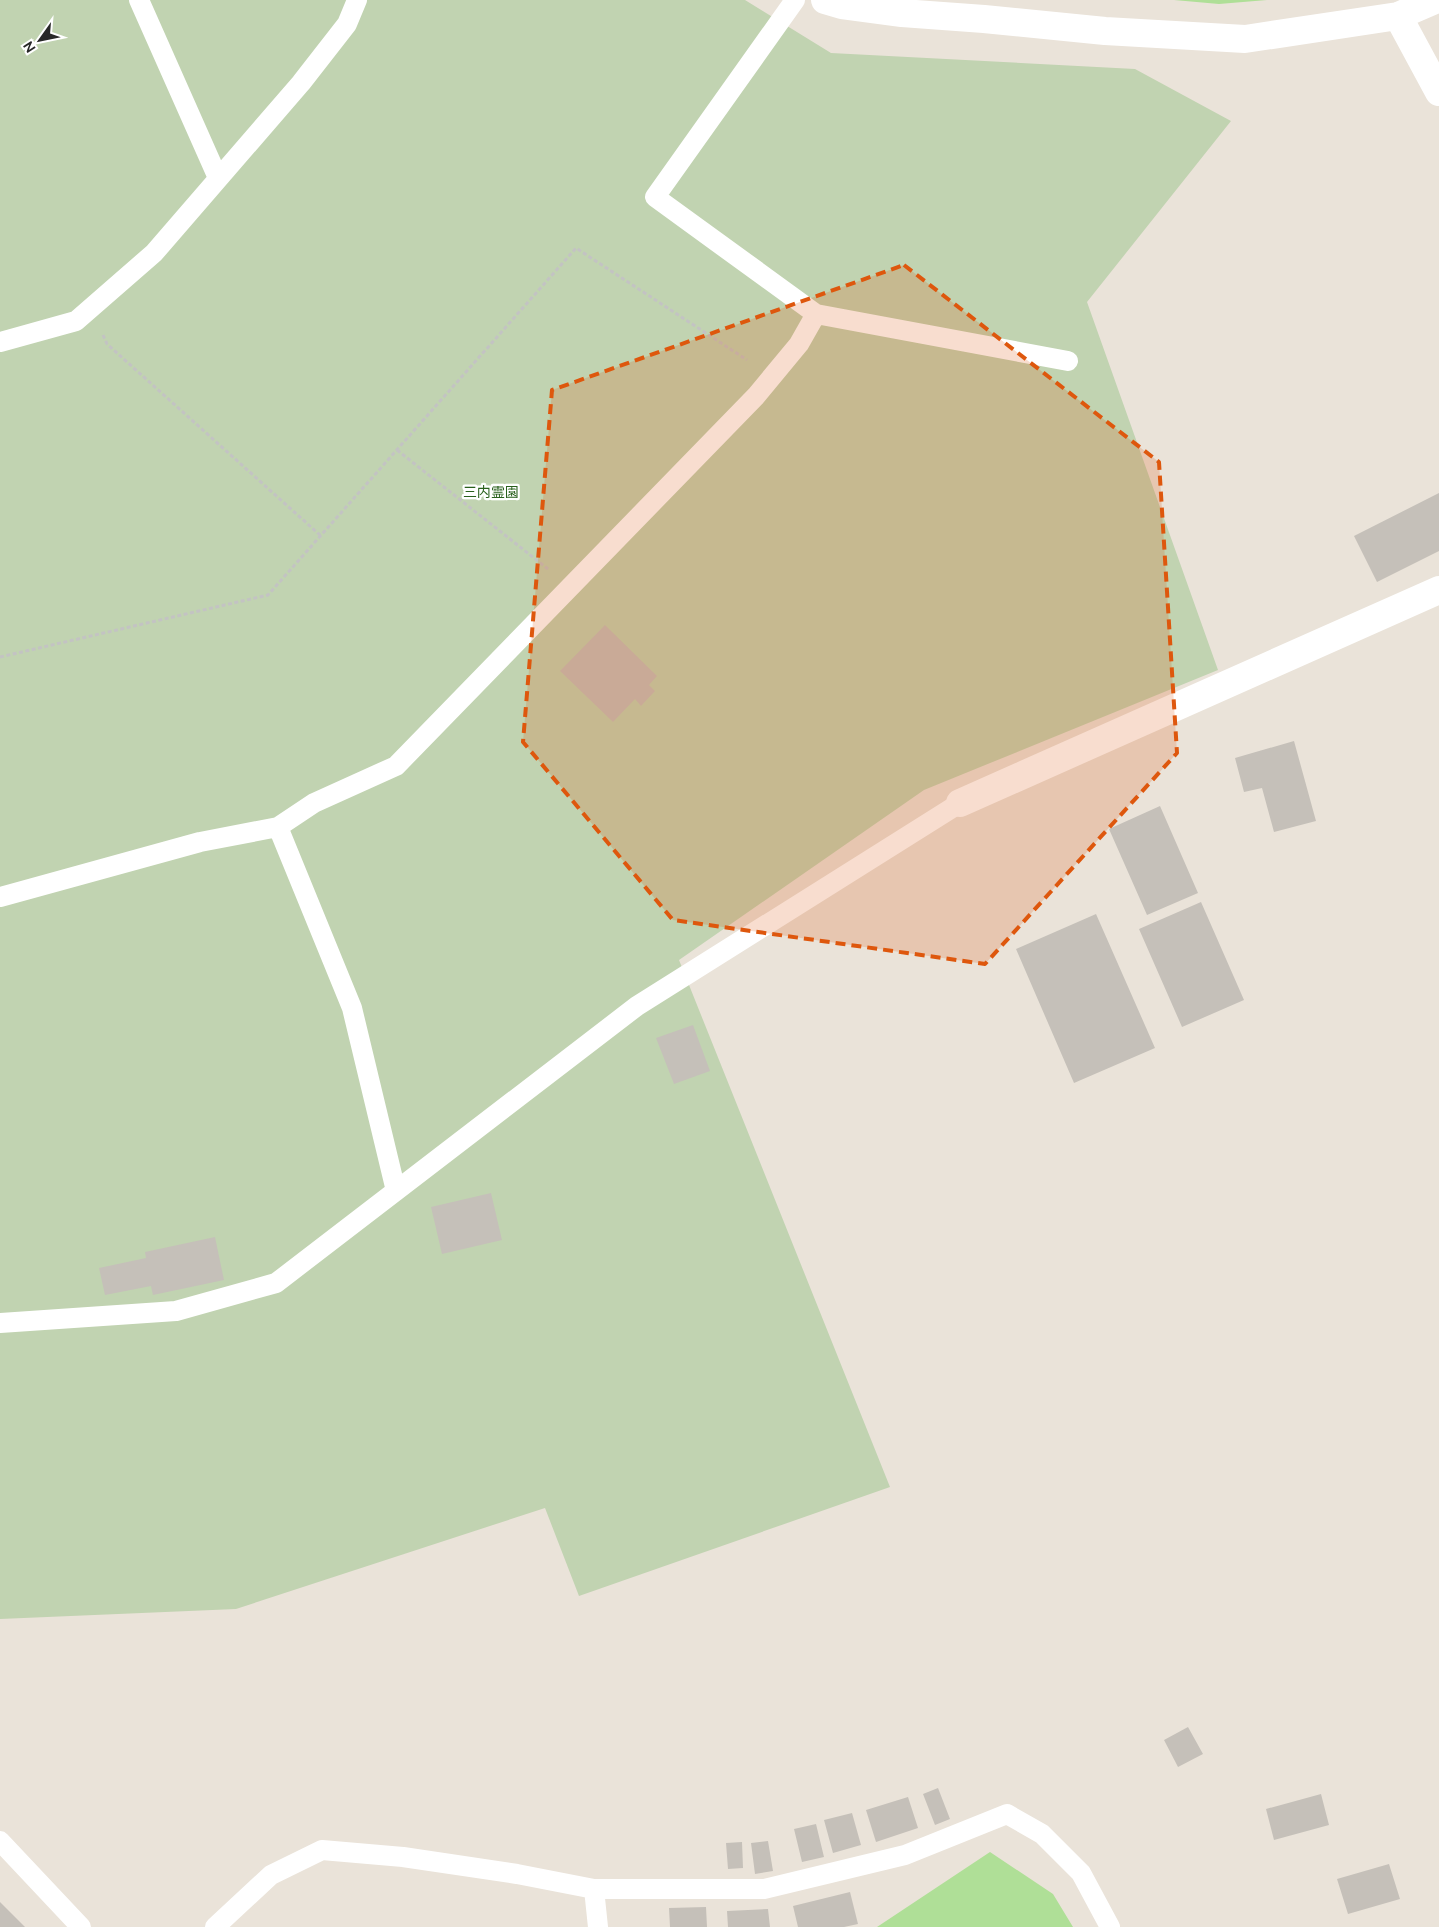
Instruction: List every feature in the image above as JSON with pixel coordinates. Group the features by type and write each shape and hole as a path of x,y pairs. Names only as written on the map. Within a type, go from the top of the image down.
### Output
{"street":[{"path":"825,0 842,5 902,13 984,18 1105,31 1245,39 1398,16 1436,0"},
{"path":"1398,16 1439,92"},
{"path":"960,803 1439,590"}],"lane":[{"path":"139,0 218,178"},
{"path":"0,342 76,321 154,253 302,83 348,24 357,0"},
{"path":"795,0 655,197 816,314 1068,361"},
{"path":"0,897 200,842 278,827 314,803 396,766 756,396 799,344 816,314"},
{"path":"0,1323 176,1311 276,1283 637,1006 960,803"},
{"path":"278,827 352,1008 396,1191"},
{"path":"215,1927 271,1875 322,1850 403,1857 518,1874 594,1889 764,1889 906,1855 1007,1814 1042,1834 1081,1873 1110,1927"},
{"path":"0,1841 81,1927"},
{"path":"594,1889 598,1927"}],"path":[{"path":"0,658 268,595 576,248 772,376"},
{"path":"90,309 107,344 321,536"},
{"path":"397,450 570,586"}],"highlighted area":[{"path":"904,265 1159,462 1177,753 985,964 673,920 523,742 552,390"}],"green space":[{"name":"三内霊園","path":"0,0 745,0 831,53 1135,69 1231,121 1087,302 1218,670 924,790 679,960 890,1487 579,1596 545,1508 236,1609 0,1619"},
{"path":"1174,0 1267,0 1219,4"},
{"path":"990,1852 1053,1894 1073,1927 877,1927"}],"building":[{"path":"1439,493 1439,551 1377,582 1354,536"},
{"path":"605,625 657,676 649,685 655,691 641,706 635,699 613,722 560,671"},
{"path":"1294,741 1316,821 1274,832 1262,788 1244,792 1235,758"},
{"path":"1160,806 1198,893 1147,915 1109,829"},
{"path":"1201,902 1244,1000 1182,1027 1139,929"},
{"path":"1096,914 1155,1048 1074,1083 1016,949"},
{"path":"693,1025 710,1071 674,1084 656,1038"},
{"path":"491,1193 502,1240 442,1254 431,1207"},
{"path":"215,1237 224,1280 153,1295 151,1286 105,1295 99,1268 146,1258 145,1252"},
{"path":"1188,1727 1203,1754 1178,1767 1164,1740"},
{"path":"938,1788 950,1819 935,1825 923,1794"},
{"path":"1321,1794 1329,1825 1274,1840 1266,1809"},
{"path":"908,1797 918,1828 876,1842 866,1810"},
{"path":"852,1813 861,1845 833,1853 824,1820"},
{"path":"816,1824 824,1857 802,1862 794,1829"},
{"path":"768,1841 773,1871 755,1874 751,1843"},
{"path":"742,1842 743,1868 728,1869 726,1843"},
{"path":"1389,1864 1400,1899 1348,1914 1337,1879"},
{"path":"850,1892 858,1924 844,1927 798,1927 793,1906"},
{"path":"0,1902 25,1927 0,1927"},
{"path":"706,1907 707,1927 670,1927 669,1908"},
{"path":"768,1909 770,1927 728,1927 727,1911"}]}
